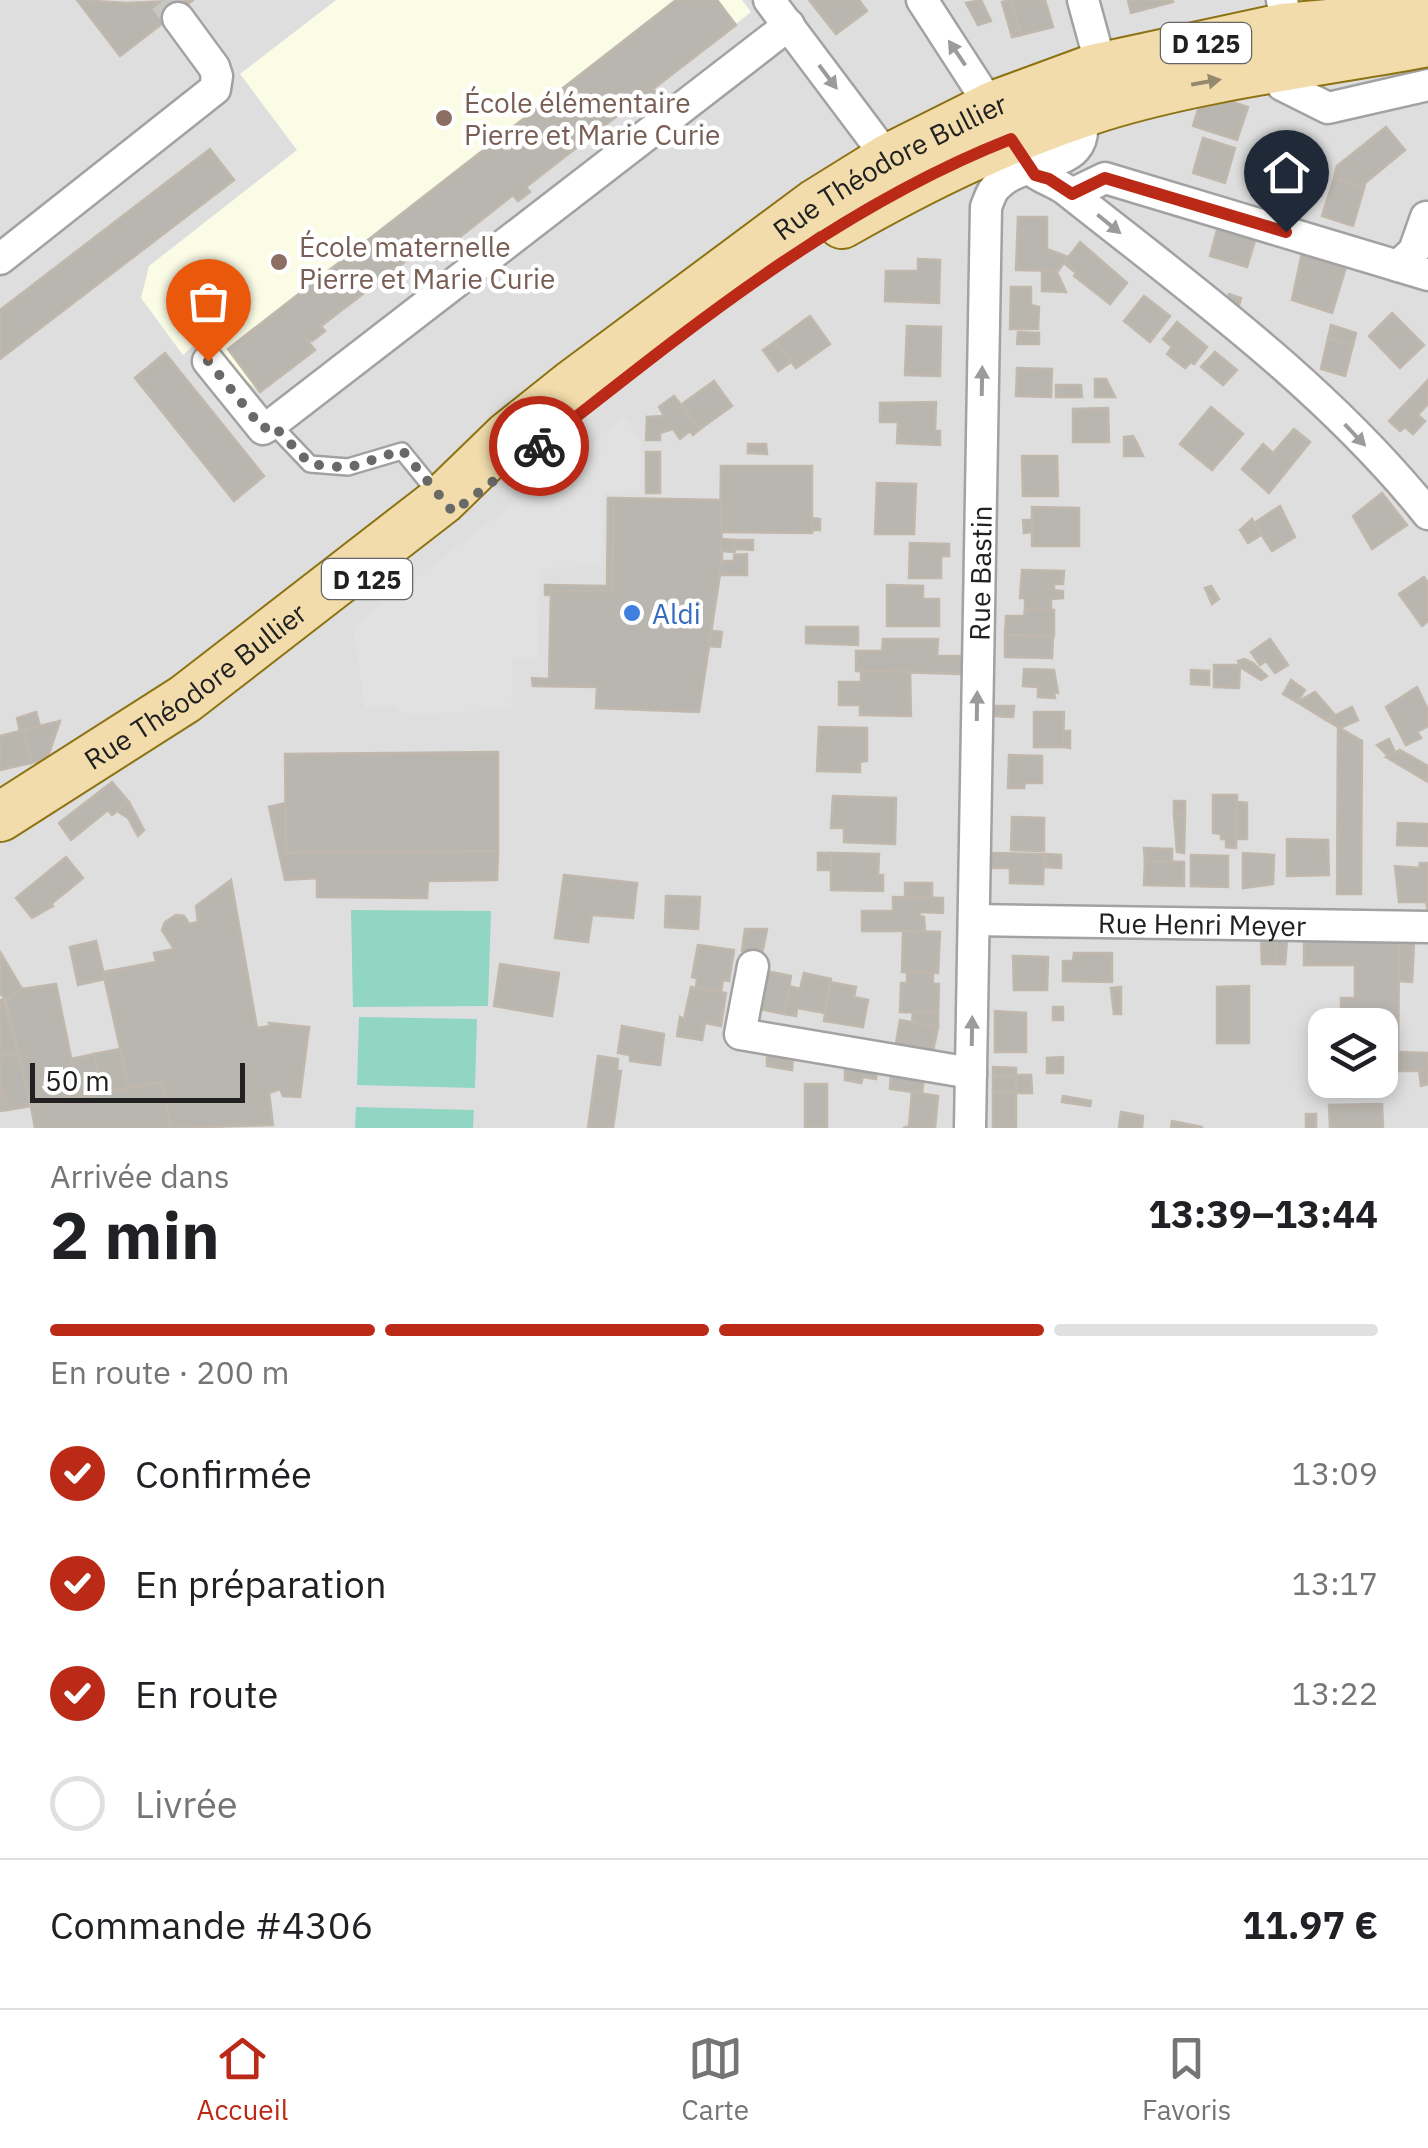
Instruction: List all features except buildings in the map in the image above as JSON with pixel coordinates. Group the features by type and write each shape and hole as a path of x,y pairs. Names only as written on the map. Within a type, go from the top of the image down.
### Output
{"main road":[{"name":"Rue Théodore Bullier","path":"0,817 185,699 726,301 835,229 898,172 1011,139 1091,91 1290,23 1428,15"},
{"name":"Rue Théodore Bullier","path":"1290,23 1428,42"},
{"name":"Rue Théodore Bullier","path":"0,848 104,770 203,707 448,506"}],"street":[{"path":"769,0 898,172"},
{"path":"922,0 1011,139 1072,194 1264,348 1349,429 1428,514"},
{"path":"1084,0 1091,91"},
{"path":"0,259 215,88 218,76 178,18"},
{"path":"1290,23 1282,85 1328,108 1428,85"},
{"path":"208,361 263,429 272,424 789,26"},
{"name":"Rue Bastin","path":"970,1128 986,207 996,186 1008,177 1011,139 1065,158 1084,130 1091,91"},
{"path":"1072,194 1105,178 1428,275"},
{"path":"1398,266 1414,251 1426,217"},
{"name":"Rue Henri Meyer","path":"974,920 1428,927"},
{"path":"753,966 740,1034 971,1073"}],"lane":[{"path":"272,424 310,464 348,468 402,450 448,506"}],"shaded area":[{"path":"0,0 1428,0 1428,1128 0,1128"},
{"name":"École élémentaire Pierre et Marie Curie","path":"336,0 742,0 751,12 654,89 657,94 645,104 640,98 527,187 530,192 518,201 513,195 432,259 422,248 307,338 315,350 260,392 199,341 183,355 141,298 149,266 297,150 240,74"},
{"path":"624,417 642,442 640,491 604,492 602,566 540,568 538,657 513,658 511,709 407,715 394,705 365,708 353,627"}],"green space":[{"path":"351,910 491,911 488,1006 353,1007"},
{"path":"359,1017 477,1019 475,1088 357,1085"},
{"path":"356,1107 474,1110 473,1128 355,1128"}],"tunnel":[{"path":"164,0 178,18"}],"way so far":[{"path":"208,361 263,429 272,424 310,464 348,468 402,450 453,512 539,446"}],"place":[{"name":"École élémentaire Pierre et Marie Curie","path":"444,118"},
{"name":"École maternelle Pierre et Marie Curie","path":"279,262"},
{"name":"Aldi","path":"632,613"}],"route":[{"path":"539,446 777,266 898,192 1011,139 1035,175 1072,194 1105,178 1286,232"}]}
